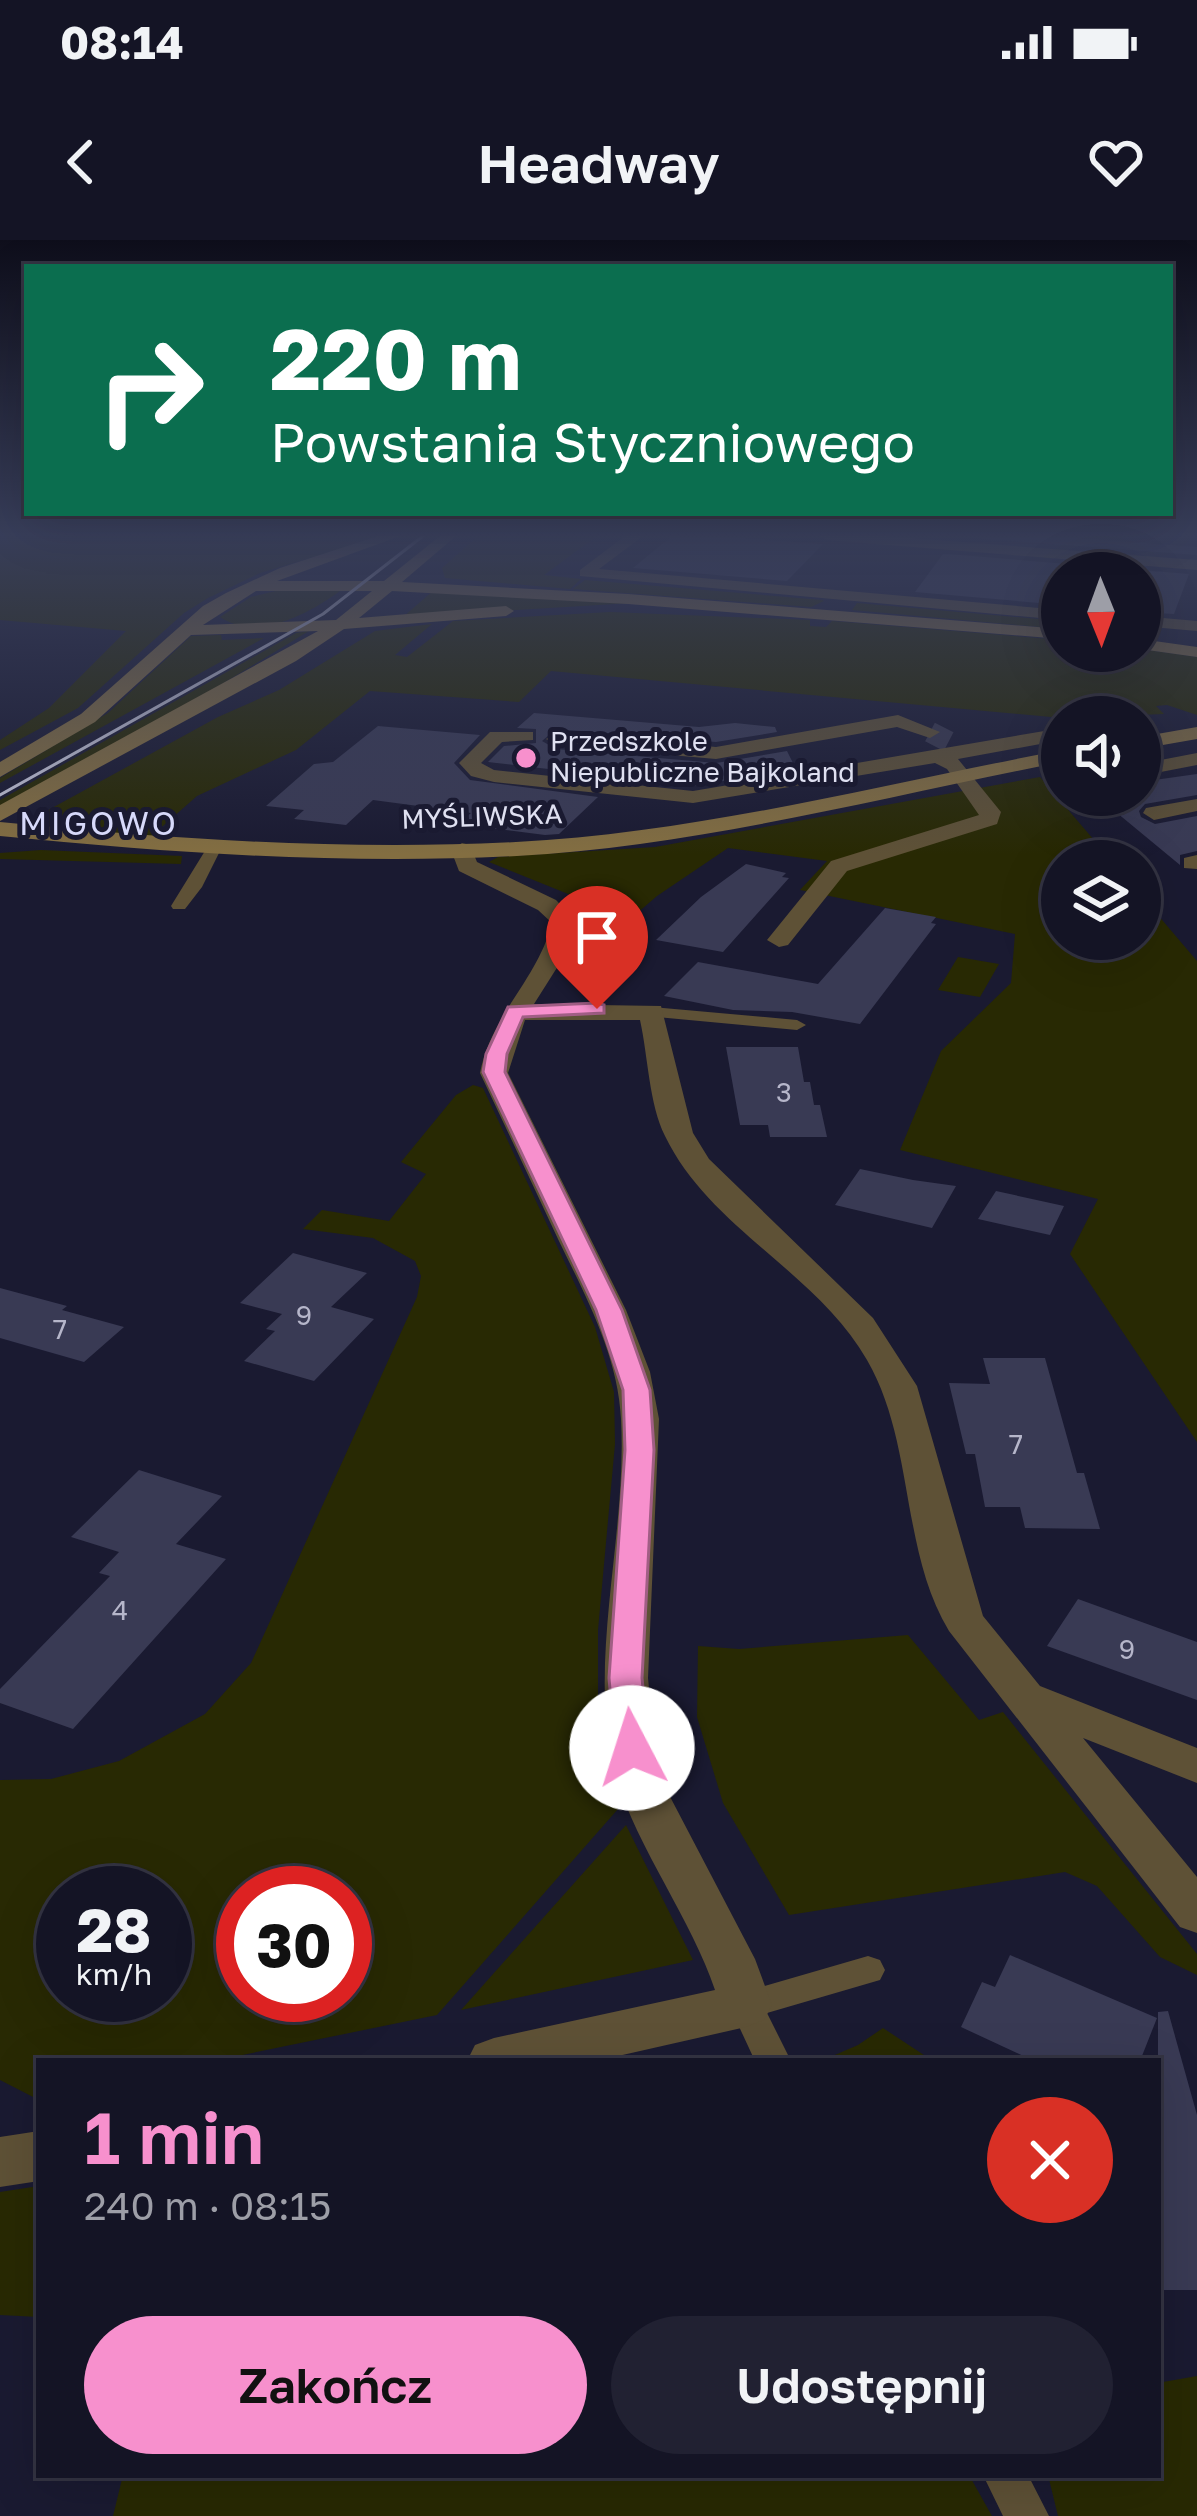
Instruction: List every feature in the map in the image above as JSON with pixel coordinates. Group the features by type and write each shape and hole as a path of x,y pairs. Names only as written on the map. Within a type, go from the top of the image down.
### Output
{"street":[{"path":"0,770 88,718 172,642"},
{"path":"0,814 308,642"},
{"path":"1161,647 1197,652"},
{"path":"556,739 716,753 898,721 930,732"},
{"path":"1161,739 1197,733"},
{"name":"MYŚLIWSKA","path":"526,736 497,736 469,763 478,772 494,776 693,796 732,794 955,757 1041,756"},
{"name":"MYŚLIWSKA","path":"0,829 98,842 213,848 462,850 562,845 667,832 1041,739"},
{"path":"1161,746 1197,759"},
{"path":"779,940 839,866 988,819 990,812 955,757"},
{"path":"1161,766 1197,759"},
{"path":"1161,812 1197,805"},
{"path":"462,850 467,866 547,905 565,922 561,939 515,1012 496,1054 494,1072 609,1310 637,1390 640,1434 626,1678 632,1748 643,1789 730,1959 746,2005 508,2058"},
{"path":"515,1012 652,1012 685,1147 729,1202 810,1269 882,1354 901,1390 947,1584 964,1621 1197,1913"},
{"path":"1022,1696 1197,1766"},
{"path":"0,2162 36,2156"}],"lane":[{"path":"179,905 194,887 213,848"},
{"path":"652,1012 797,1025"},
{"path":"772,2058 746,2005 868,1970"},
{"path":"1006,2478 1027,2516"}],"shaded area":[{"path":"115,642 151,642 78,708 0,750 0,740 49,708"},
{"path":"184,642 256,642 0,783 0,778 108,713"},
{"path":"280,642 291,642 194,701 0,806 0,800"},
{"path":"357,642 410,642 395,655 407,657 426,642 1041,642 1041,672 1161,672 1161,652 1197,657 1197,715 1161,706 1161,696 1041,696 1041,716 551,671 519,702 370,691 296,750 197,796 147,840 34,827 43,823 39,816 52,808 218,717 279,690"},
{"path":"1040,777 1041,816 1073,816 1094,840 1041,840 1041,960 1161,960 1161,919 1197,961 1197,1442 1070,1254 1098,1199 900,1150 941,1051 1011,983 1015,934 800,890 827,861 728,848 657,896 606,940 590,937 597,913 588,902 489,862 498,857 655,847"},
{"path":"41,850 182,856 181,864 0,859 0,853"},
{"path":"958,957 999,964 980,997 938,990"},
{"path":"473,1085 483,1088 595,1327 614,1392 615,1444 598,1630 598,1714 618,1809 437,2015 228,2058 36,2058 36,2098 0,2080 0,1780 51,1779 119,1761 205,1714 251,1663 417,1297 421,1276 415,1261 373,1238 303,1229 322,1210 389,1221 426,1174 401,1162 456,1095"},
{"path":"908,1635 979,1720 1003,1712 1197,1954 1197,1975 1160,1957 1097,1886 1065,1872 789,1915 723,1803 697,1717 698,1646 739,1649"},
{"path":"626,1825 693,1960 461,2010"},
{"path":"883,2028 928,2058 828,2058"},
{"path":"36,2186 36,2317 0,2315 0,2192"},
{"path":"1197,2376 1197,2516 1058,2516 1049,2478 1161,2478 1163,2382"},
{"path":"122,2478 971,2478 992,2516 113,2516"}],"building":[{"path":"534,713 699,727 735,723 775,727 777,732 716,742 556,729 542,741 556,749 716,763 787,751 796,769 693,786 488,762 504,746 536,743 536,729 517,728"},
{"path":"378,726 480,735 454,763 470,780 598,797 559,834 545,835 458,824 471,813 373,800 346,825 294,819 304,810 266,806 314,764 333,762"},
{"path":"1197,774 1197,795 1161,801 1161,779"},
{"path":"1121,816 1141,816 1155,824 1197,816 1197,851 1180,855 1180,865 1161,849 1161,840 1150,840"},
{"path":"746,864 786,873 782,877 789,878 723,952 656,940 701,897"},
{"path":"885,908 936,917 931,923 936,924 860,1024 792,1012 733,1010 664,996 698,962 818,984"},
{"path":"726,1047 798,1047 804,1082 810,1082 814,1105 820,1105 827,1137 770,1137 768,1125 740,1125"},
{"path":"860,1169 956,1186 932,1228 835,1205"},
{"path":"996,1191 1064,1206 1050,1235 978,1219"},
{"path":"293,1253 367,1273 331,1307 374,1319 314,1381 244,1361 275,1331 266,1329 282,1314 240,1303"},
{"path":"0,1288 124,1327 84,1362 0,1338"},
{"path":"983,1358 1045,1358 1077,1473 1084,1473 1100,1529 1025,1528 1020,1507 985,1507 975,1454 966,1454 949,1383 990,1384"},
{"path":"139,1470 222,1496 176,1544 226,1559 73,1729 0,1703 0,1689 110,1576 99,1573 119,1552 71,1537"},
{"path":"1078,1599 1197,1642 1197,1700 1047,1646"},
{"path":"1010,1955 1157,2018 1141,2058 1028,2058 961,2027 982,1982 995,1987"},
{"path":"1168,2011 1197,2115 1197,2290 1161,2290 1158,2012"}],"tunnel":[{"path":"930,732 955,745"}],"tram line":[{"path":"0,795 273,642"}],"place":[{"name":"Przedszkole Niepubliczne Bajkoland","path":"526,758"}],"district":[{"name":"MIGOWO","path":"99,823"}],"route":[{"path":"597,1009 515,1012 496,1054 494,1072 609,1310 637,1390 639,1450 626,1678 632,1748"}]}
